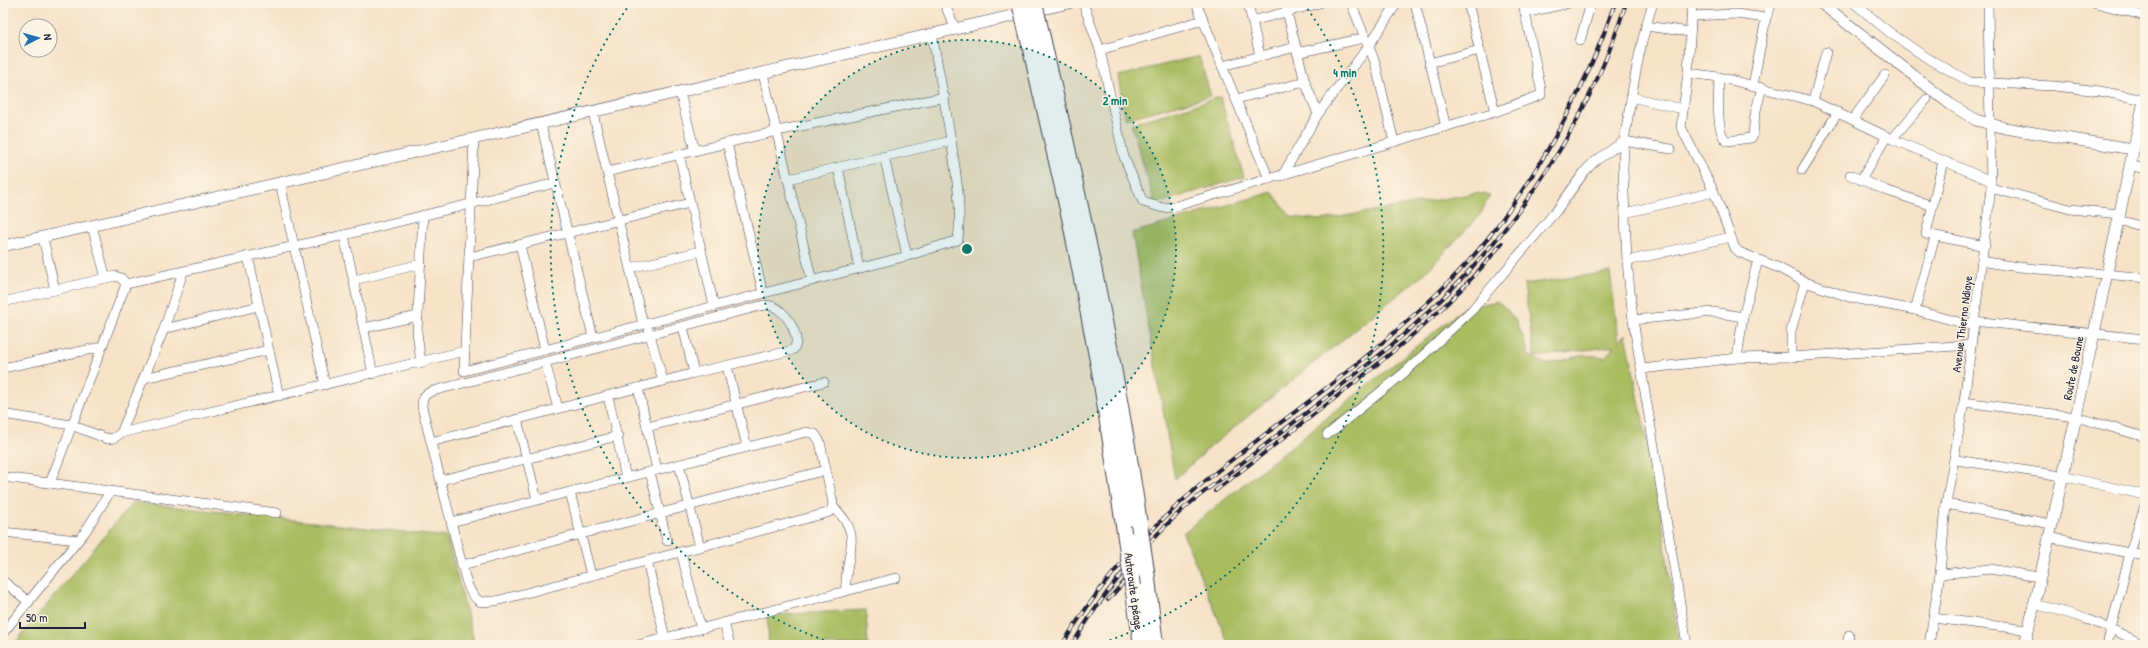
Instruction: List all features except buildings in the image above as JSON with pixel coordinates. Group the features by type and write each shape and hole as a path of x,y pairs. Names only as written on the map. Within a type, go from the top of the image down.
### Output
{"highway":[{"path":"1020,3 1032,22 1098,286 1128,450 1146,571 1155,645"},
{"path":"1032,22 1034,3"},
{"name":"Autoroute à péage","path":"1032,22 1100,371 1142,645"}],"street":[{"path":"944,3 956,30"},
{"path":"3,246 593,113 1069,3"},
{"path":"1082,3 1100,50 1124,157 1143,202 1163,208 1173,207 1282,176 1446,127 1495,112 1541,95 1523,3"},
{"path":"1196,3 1269,179"},
{"path":"1248,3 1260,56"},
{"path":"1252,22 1320,3"},
{"path":"1351,3 1375,62 1394,142"},
{"path":"1282,176 1318,114 1368,47 1397,3"},
{"path":"1414,3 1446,127"},
{"path":"1468,3 1495,112"},
{"path":"1525,14 1569,3"},
{"path":"1580,41 1591,3"},
{"path":"1653,3 1646,26 1631,97 1624,141 1627,261 1633,320 1687,645"},
{"path":"1692,3 1688,73 1681,127 1684,136 1714,192 1735,248 1739,252 1779,268 1806,282 1864,301 1915,310 1973,323 2145,339"},
{"path":"1719,77 1719,125 1723,137 1727,140 1751,138 1753,136 1757,86 1766,18 1772,3"},
{"path":"1821,3 1962,112 1991,125 2133,149"},
{"path":"1854,3 1889,32 1924,56 1970,82 2054,86 2092,90 2144,101"},
{"name":"Avenue Thierno Ndiaye","path":"1929,645 1940,574 1946,504 1956,460 1964,402 1991,185 1988,3"},
{"path":"2096,3 2145,16"},
{"path":"1287,12 1305,82 1318,114"},
{"path":"1692,16 1736,14 1766,18"},
{"path":"1100,50 1203,20"},
{"path":"1646,26 1690,32"},
{"path":"474,139 464,371 907,256 958,240 960,204 944,97 932,35"},
{"path":"1222,66 1260,56 1364,38"},
{"path":"1430,62 1480,50"},
{"path":"1813,101 1826,52"},
{"path":"1688,73 1719,77 1813,101 1943,161 1991,185 2070,209 2118,217 2145,227"},
{"path":"763,74 812,281"},
{"path":"1853,119 1885,75"},
{"path":"1236,99 1305,82"},
{"path":"680,93 694,151"},
{"path":"607,172 777,131 944,97"},
{"path":"1631,97 1683,109"},
{"path":"1860,180 1890,137 1927,99"},
{"name":"Route de Boune","path":"2024,645 2076,418 2144,101"},
{"path":"1802,170 1838,112"},
{"path":"593,113 630,268 645,324 663,381"},
{"path":"541,124 593,337"},
{"path":"788,179 951,141"},
{"path":"1327,435 1404,373 1472,310 1557,210 1585,171 1594,162 1624,141 1671,149"},
{"path":"727,143 763,293"},
{"path":"679,154 714,306"},
{"path":"884,156 907,256"},
{"path":"1943,161 1926,234 1934,237 1984,246"},
{"path":"2130,165 2145,169"},
{"path":"838,167 859,268"},
{"path":"1850,175 1933,206"},
{"path":"126,284 344,236 471,202 555,183"},
{"path":"280,184 325,385"},
{"path":"1625,213 1714,192"},
{"path":"469,257 690,203"},
{"path":"421,363 417,339 423,215"},
{"path":"92,226 106,278"},
{"path":"344,236 373,374"},
{"path":"1627,261 1731,237"},
{"path":"1915,310 1934,237"},
{"path":"43,238 55,290"},
{"path":"520,245 545,350"},
{"path":"630,268 701,251"},
{"path":"248,256 280,396"},
{"path":"1737,358 1743,317 1758,260"},
{"path":"1982,261 2008,266 2106,273 2145,278"},
{"path":"354,280 421,264"},
{"path":"3,414 71,425 108,439 114,438 121,432 144,378 164,329 183,272"},
{"path":"3,301 106,278 118,277 126,284"},
{"path":"1791,357 1790,331 1806,282"},
{"path":"50,482 126,284"},
{"path":"431,442 694,373 793,350 796,343 796,338 788,318 776,307 764,305 428,393 423,398 422,407 431,442 441,480 451,522 462,565 471,592 477,600 485,603 827,513 832,507 833,499 820,442 818,437 812,432 451,522"},
{"path":"164,329 259,306"},
{"path":"1633,320 1713,312 1743,317"},
{"path":"364,328 418,316"},
{"path":"683,327 694,373"},
{"path":"1642,369 1737,358 1791,357 1971,345"},
{"path":"3,368 101,347"},
{"path":"144,378 269,350"},
{"path":"121,432 465,352"},
{"path":"545,362 558,408"},
{"path":"727,366 747,447"},
{"path":"647,427 824,382"},
{"path":"638,388 647,427 660,514 667,541"},
{"path":"608,396 626,478"},
{"path":"1964,402 2076,418 2145,437"},
{"path":"517,419 537,500"},
{"path":"441,480 618,436"},
{"path":"1956,460 2062,476 2145,495"},
{"path":"679,464 691,506 700,547"},
{"path":"462,565 826,470"},
{"path":"3,477 277,513"},
{"path":"3,633 78,540 110,492"},
{"path":"570,492 592,575"},
{"path":"1946,504 2051,524"},
{"path":"2107,645 2130,553 2145,505"},
{"path":"832,507 847,521 852,545 845,577 846,591"},
{"path":"3,532 78,540"},
{"path":"2048,537 2145,556"},
{"path":"681,552 701,630"},
{"path":"647,561 665,638"},
{"path":"1940,574 1999,569 2039,577"},
{"path":"638,645 701,630 896,578"},
{"path":"3,582 29,602"},
{"path":"2033,604 2071,613 2111,627 2143,645"},
{"path":"1932,618 2028,630"},
{"path":"724,623 730,645"},
{"path":"1847,645 1848,635"}],"green space":[{"path":"1199,56 1211,96 1125,119 1118,76"},
{"path":"1220,97 1244,177 1155,204 1131,124"},
{"path":"1272,192 1291,217 1322,220 1476,193 1490,195 1480,215 1425,273 1214,444 1175,479 1132,233"},
{"path":"1610,272 1619,341 1626,334 1660,508 1679,645 1229,645 1183,533 1464,308 1497,301 1514,318 1524,340 1529,356 1547,364 1584,355 1605,357 1615,346 1534,357 1524,284"},
{"path":"133,502 447,537 475,645 13,645"},
{"path":"866,610 868,645 769,645 767,615"}],"railway":[{"path":"1062,645 1091,602 1123,561 1177,505 1242,452 1359,363 1437,294 1477,252 1508,211 1545,155 1577,96 1591,66 1615,3"},
{"path":"1072,645 1108,591 1165,526 1196,499 1388,348 1428,313 1465,275 1500,235 1532,192 1561,148 1586,101 1608,53 1626,3"},
{"path":"1215,491 1402,344 1465,286 1502,243"},
{"path":"1108,600 1138,566"}]}
